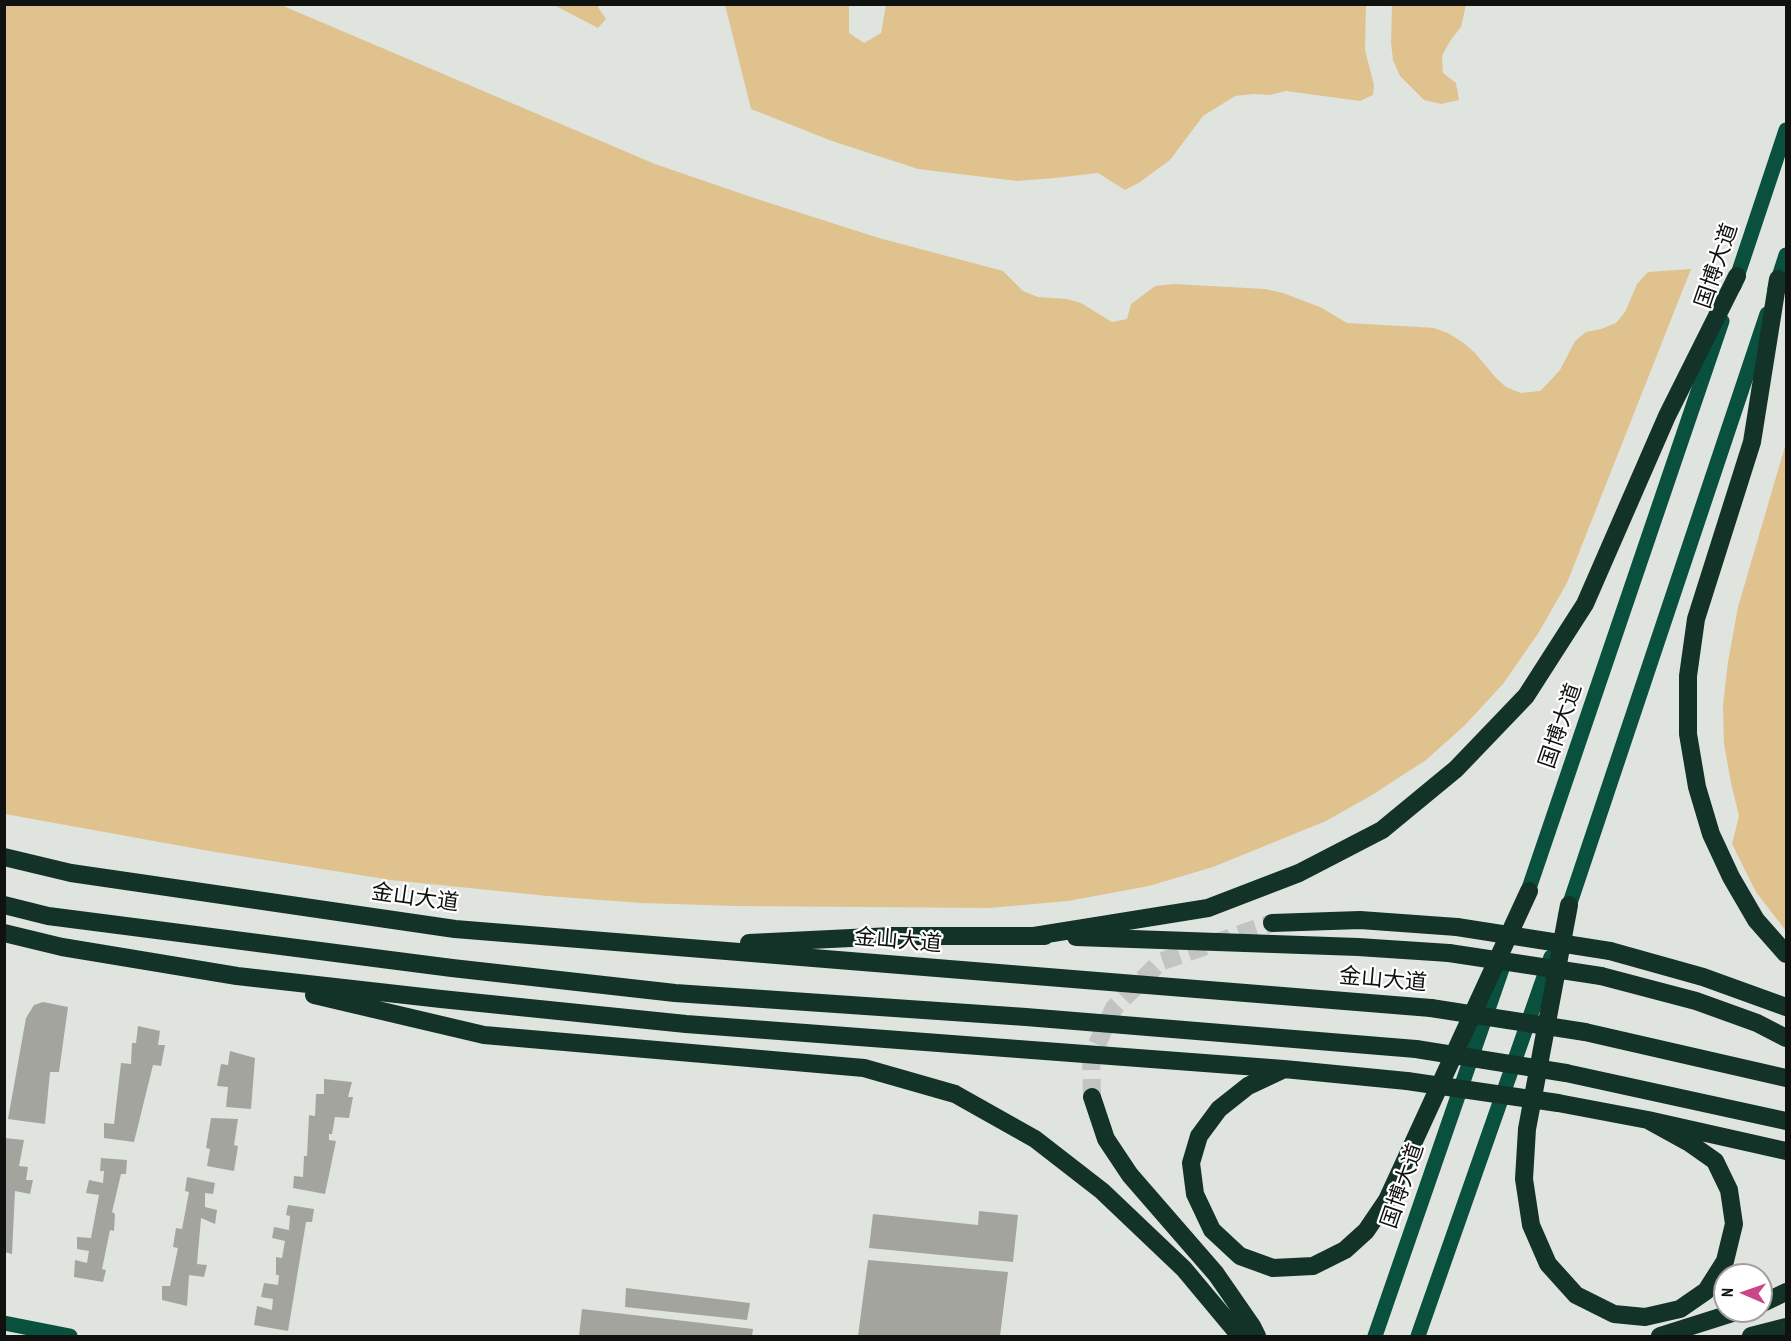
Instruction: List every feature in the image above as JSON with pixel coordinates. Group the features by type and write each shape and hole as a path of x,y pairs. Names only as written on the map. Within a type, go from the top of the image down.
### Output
{"highway":[{"path":"1034,936 1208,908 1299,873 1382,830 1456,769 1526,696 1586,604 1667,416 1737,276"},
{"path":"1778,279 1752,442 1696,620 1688,676 1688,734 1697,787 1711,834 1756,920 1786,954"},
{"name":"金山大道","path":"4,857 71,873 455,929 1431,1008 1585,1032 1786,1078"},
{"path":"1284,1069 1248,1086 1219,1109 1198,1136 1191,1163 1195,1194 1212,1230 1240,1256 1273,1268 1313,1266 1346,1250 1366,1231 1387,1200 1529,891"},
{"path":"1569,904 1527,1129 1524,1179 1531,1225 1548,1264 1576,1295 1614,1314 1645,1317 1680,1309 1706,1291 1725,1261 1734,1224 1729,1190 1715,1161 1688,1142 1648,1120"},
{"path":"4,905 48,916 452,968 675,993 1026,1017 1416,1049 1566,1073 1786,1121"},
{"path":"1272,923 1360,920 1457,927 1610,951 1703,977 1786,1007"},
{"path":"4,933 62,947 237,976 441,999 686,1024 1284,1069 1407,1081 1558,1102 1786,1151"},
{"path":"678,946 892,936 1034,936 1358,946 1449,953 1600,976 1696,1001 1757,1023 1786,1038"},
{"path":"237,976 484,1035 864,1068 954,1094 1035,1139 1102,1191 1184,1269 1240,1336"},
{"path":"1092,1097 1106,1139 1130,1175 1216,1274 1257,1336"},
{"path":"1660,1336 1713,1319"},
{"path":"1751,1336 1786,1327"}],"main road":[{"name":"国博大道","path":"1376,1336 1786,130"},
{"path":"1418,1336 1569,904 1786,255"},
{"path":"4,1323 70,1336"}],"shaded area":[{"path":"4,5 281,5 655,164 879,238 1003,271 1023,291 1038,297 1067,299 1081,303 1112,322 1127,319 1131,304 1155,286 1174,284 1265,289 1320,307 1347,323 1434,328 1448,333 1476,354 1506,387 1521,393 1540,391 1560,370 1575,341 1586,332 1616,323 1625,312 1637,284 1648,272 1691,269 1567,583 1539,632 1503,684 1464,726 1426,760 1326,821 1213,867 1149,886 1068,901 990,908 641,903 391,880 209,851 5,814"},
{"path":"554,5 600,5 598,7 606,19 598,28"},
{"path":"725,5 849,5 849,33 864,43 881,33 886,5 1366,5 1365,50 1374,85 1373,95 1360,101 1286,91 1270,95 1235,96 1203,116 1170,160 1125,190 1098,173 1017,181 918,169 832,141 751,109"},
{"path":"1392,5 1466,5 1461,27 1442,56 1443,73 1456,83 1459,100 1441,104 1424,100 1400,76 1393,60 1391,43"},
{"path":"1786,443 1786,931 1756,892 1732,844 1739,816 1724,744 1723,705 1738,607"}],"building":[{"path":"43,1002 68,1007 59,1072 50,1072 45,1124 8,1119 26,1018 34,1005"},
{"path":"138,1026 160,1031 158,1045 165,1045 161,1066 153,1065 134,1142 104,1138 104,1123 114,1124 121,1063 131,1064 132,1043 136,1043"},
{"path":"230,1051 255,1058 251,1109 226,1107 228,1087 217,1086 221,1064 228,1065"},
{"path":"324,1079 352,1082 348,1097 353,1097 349,1118 335,1117 332,1134 329,1134 329,1140 336,1141 325,1194 293,1188 294,1176 303,1177 304,1156 307,1156 309,1115 315,1116 316,1094 324,1094"},
{"path":"211,1118 238,1119 234,1145 238,1146 234,1171 207,1166 210,1149 206,1148"},
{"path":"4,1138 24,1140 19,1166 28,1167 26,1180 33,1180 30,1194 15,1191 12,1254 4,1252"},
{"path":"101,1158 127,1160 126,1174 121,1174 112,1212 115,1214 114,1231 110,1230 102,1269 106,1270 103,1282 74,1277 75,1260 87,1263 89,1251 77,1249 77,1237 91,1238 99,1195 86,1193 89,1180 103,1183 104,1171 100,1171"},
{"path":"187,1177 215,1183 213,1194 205,1193 205,1207 217,1210 215,1224 201,1218 197,1264 207,1265 204,1277 189,1275 187,1306 162,1300 162,1286 170,1286 178,1248 173,1247 176,1228 182,1229 189,1192 185,1191"},
{"path":"288,1205 314,1209 312,1222 306,1222 288,1331 254,1325 257,1306 272,1310 273,1299 261,1297 264,1283 278,1285 276,1257 282,1258 285,1241 272,1238 274,1227 289,1230 290,1216 286,1215"},
{"path":"979,1211 1018,1215 1013,1262 869,1248 873,1214 978,1225"},
{"path":"868,1260 1008,1272 1000,1336 858,1336"},
{"path":"626,1288 750,1303 747,1320 625,1307"},
{"path":"582,1309 753,1329 752,1336 579,1336"}],"tunnel":[{"path":"1092,1097 1091,1057 1114,1008 1160,962 1272,923"}]}
